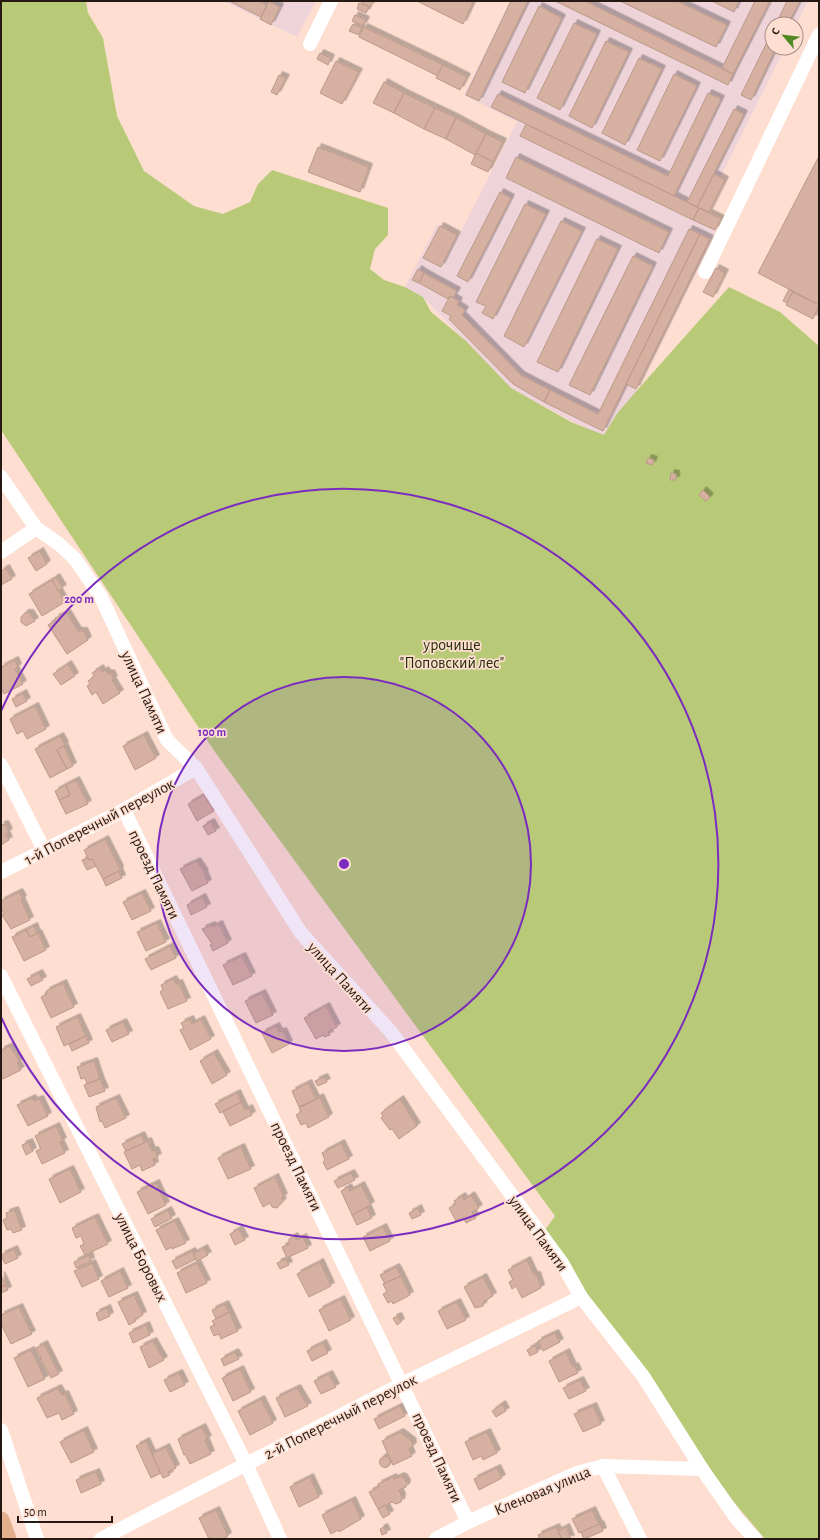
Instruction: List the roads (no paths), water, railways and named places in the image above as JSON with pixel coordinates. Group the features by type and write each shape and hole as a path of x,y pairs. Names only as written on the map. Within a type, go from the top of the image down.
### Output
{"main road":[{"path":"1,1520 8,1539"}],"street":[{"path":"310,44 331,1"},
{"path":"705,272 819,35"},
{"name":"улица Памяти","path":"1,477 36,528 59,544 75,559 101,597 167,740 196,768 301,933 391,1032 562,1263 581,1297 642,1376 737,1519 755,1539"},
{"path":"1,552 36,528"},
{"path":"1,765 44,850"},
{"name":"1-й Поперечный переулок","path":"1,872 124,810 196,768"},
{"name":"проезд Памяти","path":"124,810 468,1522"},
{"name":"улица Боровых","path":"1,976 246,1464 280,1539"},
{"name":"2-й Поперечный переулок","path":"101,1539 402,1384 581,1297"},
{"path":"1,1430 37,1539"},
{"path":"603,1466 640,1539"},
{"name":"Кленовая улица","path":"436,1539 468,1522 577,1473 603,1466 702,1468"}],"park label":[{"name":"урочище \"Поповский лес\"","path":"452,653"}]}
